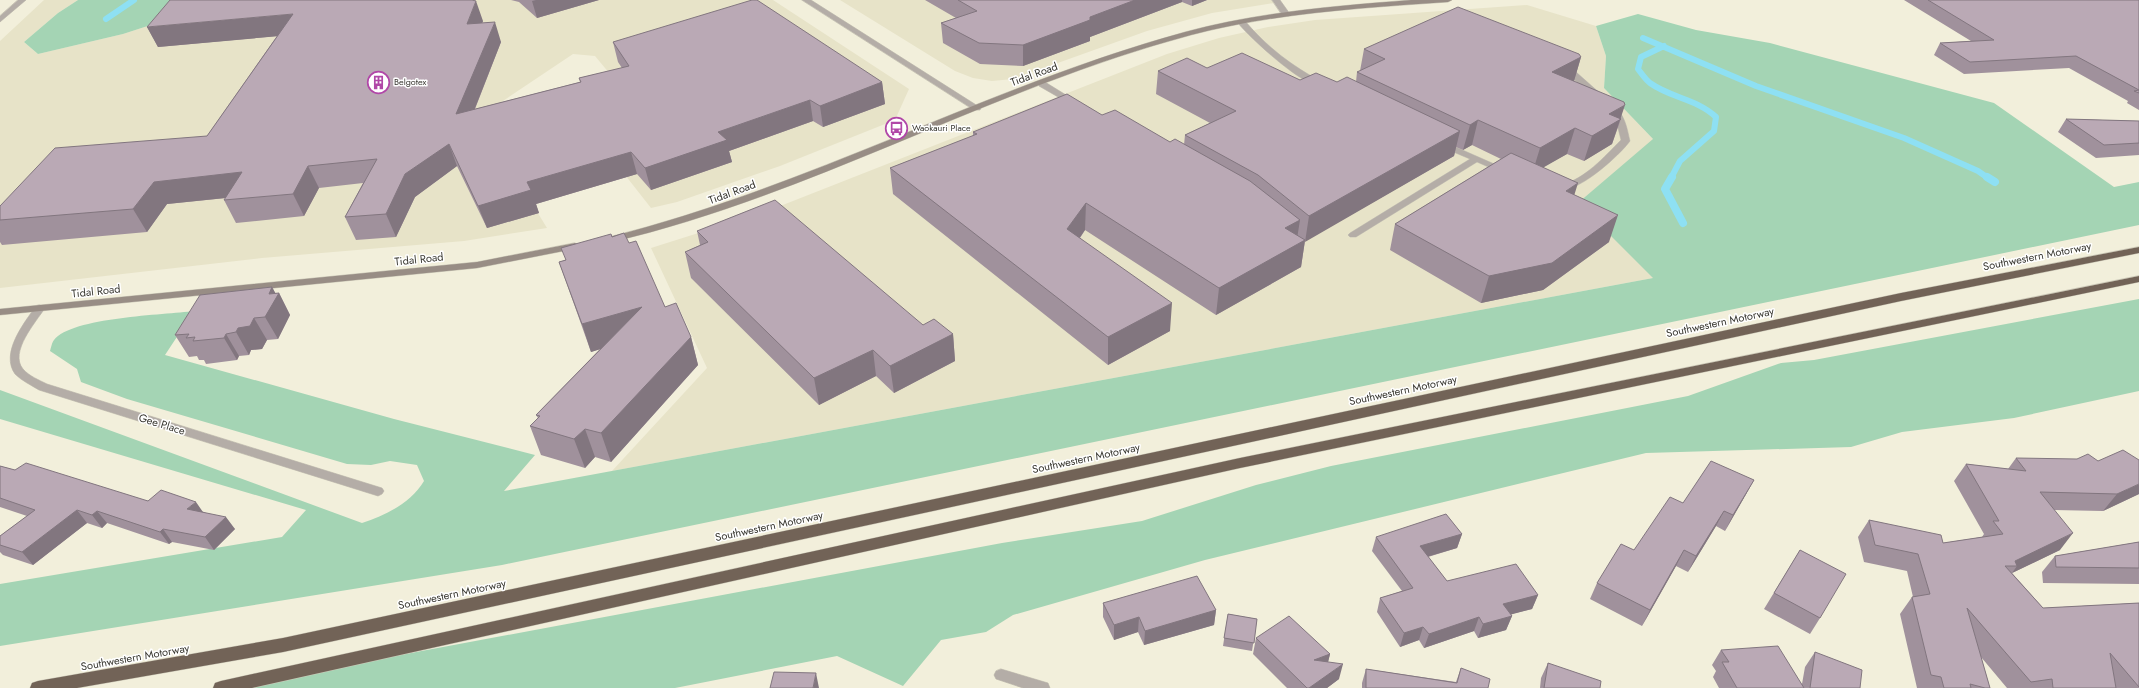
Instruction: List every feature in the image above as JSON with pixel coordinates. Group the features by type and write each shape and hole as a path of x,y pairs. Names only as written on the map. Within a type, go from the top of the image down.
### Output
{"highway":[{"name":"Southwestern Motorway","path":"38,688 284,645 1901,297 2139,250"},
{"path":"222,688 1240,462 2139,279"}],"main road":[{"name":"Tidal Road","path":"603,240 716,210 977,108 1154,43 1286,14 1448,0"},
{"name":"Tidal Road","path":"0,312 477,265 582,245"}],"street":[{"path":"0,20 22,0"},
{"path":"806,0 977,108"},
{"path":"1276,0 1286,14"},
{"path":"1242,23 1258,41 1281,61 1326,88"},
{"path":"1553,185 1568,187 1591,173 1626,141 1620,119 1597,95 1556,60"},
{"path":"1042,84 1083,107"},
{"path":"1434,141 1510,173"},
{"path":"1353,235 1476,159"},
{"name":"Gee Place","path":"40,308 14,349 13,359 18,370 44,387 378,491"},
{"path":"1001,675 1043,688"}],"shaded area":[{"path":"44,0 78,0 58,13 24,42 38,54 123,34 160,22 181,0 773,0 909,89 895,120 780,166 677,202 651,208 567,101 620,86 595,56 573,54 479,117 547,228 464,241 262,258 0,288 0,41"},
{"path":"840,0 1273,0 1274,3 1212,13 1147,31 1013,79 992,81 973,78 955,71"},
{"path":"1527,5 1596,26 1606,56 1604,88 1653,139 1653,278 612,471 707,368 651,248 765,212 1167,54 1219,38 1268,27 1315,20"}],"green space":[{"path":"78,0 181,0 160,22 123,34 38,54 24,42 58,13"},
{"path":"1638,14 1696,30 1770,43 1994,103 2114,187 2139,182 2139,225 502,565 0,646 0,584 282,537 306,510 0,419 0,390 362,523 389,512 405,502 419,489 424,481 417,465 390,461 371,465 347,464 127,399 81,382 77,369 50,351 54,340 64,332 79,326 120,318 194,311 165,355 394,419 535,455 504,491 1653,278 1578,203 1653,139 1604,88 1606,56 1596,26"},
{"path":"2139,299 2139,391 2014,418 1902,432 1851,447 1646,453 1205,560 1013,615 986,632 941,640 903,686 837,656 675,688 223,688 1002,543 1142,521 1256,485 1331,466 1688,396 1781,363 1814,360"}],"building":[{"path":"170,0 476,1 467,24 495,22 456,114 581,82 579,78 629,66 613,42 752,0 757,0 882,82 820,106 810,100 718,132 727,140 645,168 631,152 527,182 531,190 478,206 449,144 405,174 386,214 345,217 377,159 308,166 293,194 224,200 242,172 154,182 133,209 0,220 0,206 55,148 207,136 293,14 147,27"},
{"path":"958,0 1135,0 1090,17 1090,20 1023,45 979,43 941,23 977,11"},
{"path":"1928,0 2139,0 2139,90 2076,56 1970,62 1940,43 1994,40"},
{"path":"1458,7 1579,54 1581,57 1552,72 1624,102 1625,105 1609,114 1621,119 1592,136 1575,128 1540,148 1478,120 1470,125 1357,72 1385,59 1364,49"},
{"path":"1242,53 1300,80 1316,73 1337,82 1347,77 1460,131 1309,216 1258,175 1185,135 1236,111 1158,71 1187,58 1207,68"},
{"path":"1067,94 1102,115 1115,110 1170,142 1175,139 1250,181 1300,220 1285,228 1305,240 1219,288 1086,203 1067,229 1172,303 1108,337 890,168 977,134 973,132"},
{"path":"2066,119 2139,121 2139,143 2104,145"},
{"path":"1511,153 1578,183 1566,191 1618,215 1552,263 1489,276 1395,224"},
{"path":"775,200 923,325 934,319 953,334 890,366 873,350 814,378 685,252 708,242 697,231"},
{"path":"624,233 629,243 636,241 665,307 676,303 691,337 601,433 585,429 574,439 530,426 540,416 536,415 642,307 582,324 559,262 566,260 561,248 611,234 612,237"},
{"path":"272,287 269,294 279,293 265,317 254,318 250,326 238,328 236,332 226,334 224,338 193,341 195,337 186,338 189,334 175,335 200,295"},
{"path":"2123,450 2139,460 2139,484 2117,494 2040,492 2073,533 2015,561 2017,566 2005,566 2043,608 2139,603 2139,687 2110,653 2116,688 2053,688 2052,679 2031,682 1967,608 1990,688 1970,684 1971,688 1944,688 1941,677 1931,675 1912,597 1930,594 1918,554 1875,545 1869,520 1941,535 1943,543 2003,534 1993,521 1999,521 1966,464 2026,471 2016,458 2077,459 2088,454 2098,461"},
{"path":"1711,461 1754,480 1733,515 1724,511 1696,556 1684,550 1650,610 1597,583 1621,544 1634,550 1670,497 1683,503"},
{"path":"26,463 148,501 161,490 196,502 187,509 226,517 205,537 163,529 160,532 97,511 92,515 77,510 22,552 0,545 0,536 35,510 0,498 0,466 15,470"},
{"path":"1446,514 1462,534 1420,546 1447,581 1516,564 1538,595 1503,604 1512,616 1483,624 1479,617 1429,634 1423,627 1404,633 1380,598 1413,588 1376,537"},
{"path":"2139,542 2139,568 2056,567 2055,556"},
{"path":"1800,550 1846,574 1820,618 1774,593"},
{"path":"1197,576 1216,610 1145,631 1139,617 1114,625 1103,603"},
{"path":"1228,614 1257,619 1254,643 1224,638"},
{"path":"1289,616 1330,654 1314,660 1343,664 1309,688 1307,688 1256,638"},
{"path":"1778,646 1804,688 1737,688 1722,662 1729,662 1721,650"},
{"path":"1815,652 1862,670 1860,688 1810,688"},
{"path":"1548,663 1601,681 1600,688 1544,688"},
{"path":"1461,668 1490,679 1488,688 1366,688 1366,669 1457,683"},
{"path":"774,672 816,673 813,688 770,688"}],"waterway":[{"path":"106,19 134,0"},
{"path":"1643,38 1663,46"},
{"path":"1663,46 1756,86 1904,138 1978,171 1988,178"},
{"path":"1663,46 1641,57 1638,69 1648,81 1658,88 1701,106 1716,117 1714,131 1680,161 1671,178"},
{"path":"1672,177 1665,189 1683,223"},
{"path":"1987,177 1995,182"}],"place":[{"name":"Belgotex","path":"378,82"},
{"name":"Waokauri Place","path":"896,128"}]}
